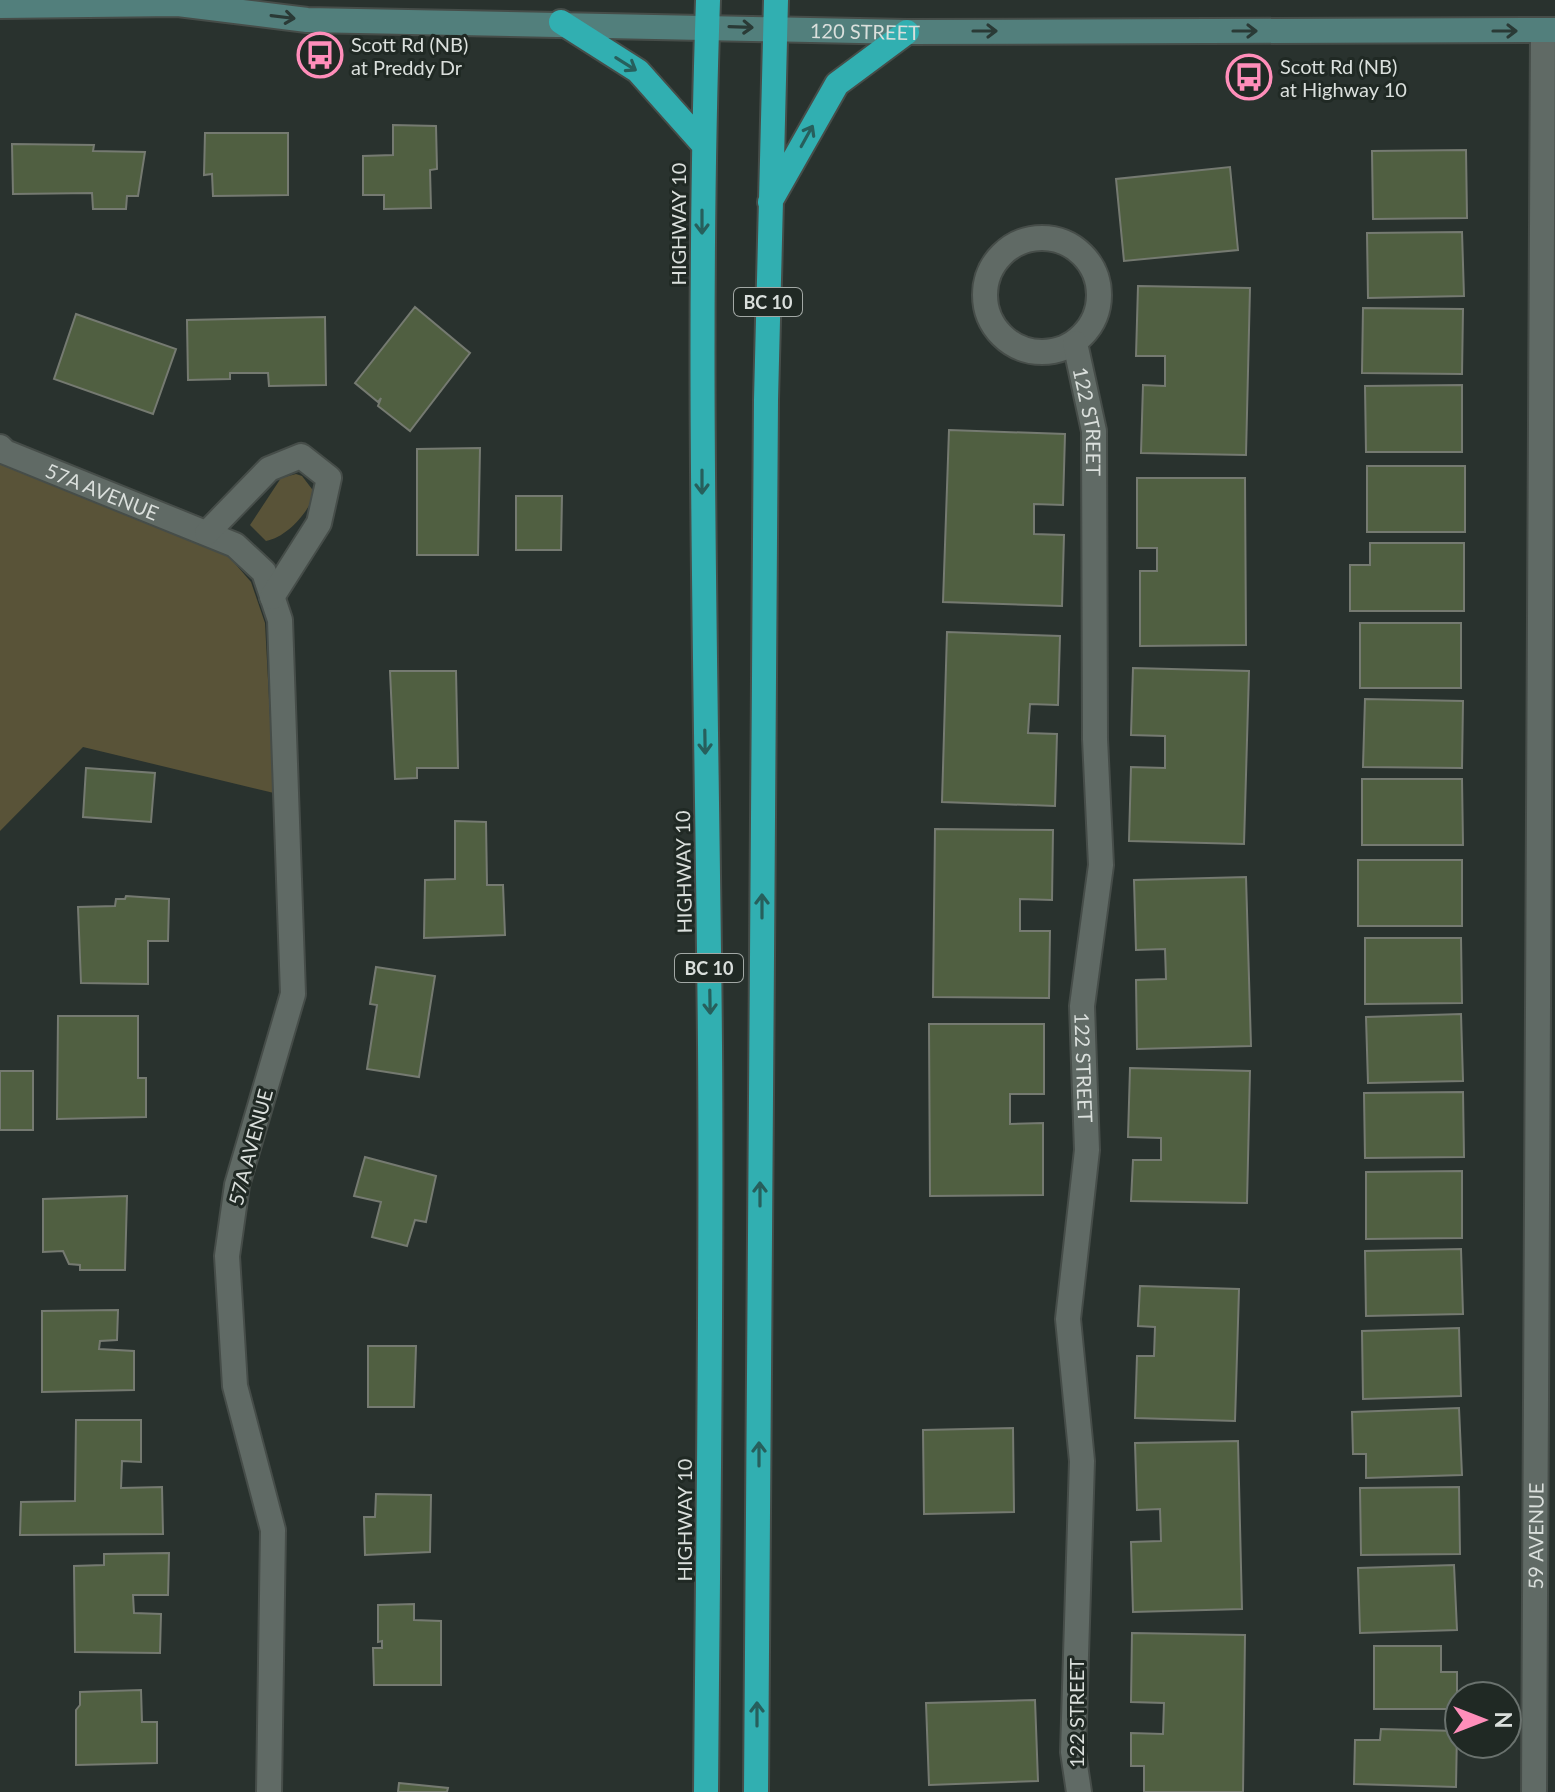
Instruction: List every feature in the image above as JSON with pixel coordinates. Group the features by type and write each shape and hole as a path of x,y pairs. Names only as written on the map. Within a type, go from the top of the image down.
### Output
{"highway":[{"name":"HIGHWAY 10","path":"706,1792 710,1047 702,545 703,144 708,0"},
{"name":"BC 10","path":"756,1792 769,204 776,0"},
{"path":"561,22 638,71 703,144"},
{"path":"769,204 837,84 907,32"}],"main road":[{"name":"120 STREET","path":"0,6 188,2 307,20 561,22 907,32 1549,30"}],"street":[{"name":"59 AVENUE","path":"1534,1792 1548,854 1549,30"},
{"name":"122 STREET","path":"1042,237 1062,241 1083,255 1095,271 1099,301 1090,329 1075,343 1054,353 1034,353 1014,347 999,334 988,317 985,289 991,264 1007,249 1025,240 1042,237"},
{"name":"122 STREET","path":"1075,343 1094,431 1095,739 1101,865 1082,1006 1087,1150 1068,1319 1082,1461 1073,1752 1079,1792"},
{"name":"57A AVENUE","path":"0,447 5,452 235,545 264,572 280,620 293,994 237,1185 227,1256 235,1386 273,1530 269,1792"},
{"path":"207,533 269,469 301,456 329,478 319,523 272,597"}],"shaded area":[{"path":"0,463 224,551 251,582 265,623 274,793 83,747 0,831"},
{"path":"296,474 302,476 315,493 312,501 289,529 266,541 250,525 281,478"}],"building":[{"path":"393,125 436,126 437,169 430,170 431,208 384,209 384,195 363,195 363,156 393,155"},
{"path":"205,133 288,133 288,195 213,196 212,174 204,175"},
{"path":"12,144 94,145 93,151 145,152 138,196 127,196 126,209 93,209 92,193 13,194"},
{"path":"1466,150 1467,218 1373,219 1372,151"},
{"path":"1230,167 1238,250 1124,261 1116,179"},
{"path":"1462,232 1464,296 1368,298 1367,233"},
{"path":"1138,286 1250,288 1246,455 1141,453 1143,385 1165,386 1165,356 1136,356"},
{"path":"415,307 470,353 410,431 378,406 381,398 378,402 355,383"},
{"path":"1363,308 1463,309 1462,374 1362,373"},
{"path":"76,314 176,349 153,414 54,379"},
{"path":"325,317 326,385 269,386 268,373 230,373 230,379 188,380 187,320"},
{"path":"1462,385 1462,452 1366,452 1365,386"},
{"path":"949,430 1065,434 1063,505 1034,504 1034,534 1064,535 1062,606 943,602"},
{"path":"480,448 478,555 417,555 417,449"},
{"path":"1367,466 1465,466 1465,532 1367,532"},
{"path":"1137,478 1245,478 1246,645 1140,646 1140,571 1157,571 1157,548 1137,548"},
{"path":"516,496 562,496 561,550 516,550"},
{"path":"1370,543 1464,543 1464,611 1350,611 1350,565 1370,565"},
{"path":"1360,623 1461,623 1461,688 1360,688"},
{"path":"947,632 1060,636 1058,705 1030,704 1028,733 1057,734 1055,806 942,802"},
{"path":"1133,668 1249,671 1244,844 1129,841 1131,767 1165,768 1165,736 1131,735"},
{"path":"390,671 456,671 458,768 417,768 417,778 395,779"},
{"path":"1365,699 1463,701 1462,768 1363,767"},
{"path":"86,768 155,773 151,822 83,817"},
{"path":"1362,779 1462,779 1463,845 1362,845"},
{"path":"455,821 486,822 487,885 503,885 505,935 424,938 425,880 455,879"},
{"path":"935,829 1053,830 1052,900 1020,899 1020,931 1050,931 1049,998 933,997"},
{"path":"1358,860 1462,860 1462,926 1358,926"},
{"path":"1246,877 1251,1046 1137,1049 1136,980 1166,979 1165,949 1136,950 1134,880"},
{"path":"126,896 169,899 168,941 148,941 148,984 81,983 78,907 115,906 116,899 125,899"},
{"path":"1365,938 1461,938 1462,1003 1365,1004"},
{"path":"376,967 435,976 419,1077 367,1069 377,1005 370,1004"},
{"path":"1461,1014 1463,1081 1368,1083 1366,1017"},
{"path":"58,1016 138,1016 138,1078 146,1078 146,1117 57,1119"},
{"path":"929,1024 1044,1024 1044,1094 1010,1094 1010,1124 1043,1123 1043,1195 930,1196"},
{"path":"1130,1068 1250,1071 1247,1203 1131,1201 1133,1160 1161,1160 1161,1138 1128,1137"},
{"path":"0,1071 33,1071 33,1130 0,1130"},
{"path":"1463,1092 1464,1157 1365,1158 1364,1093"},
{"path":"365,1157 436,1176 426,1222 415,1220 407,1246 372,1237 381,1202 354,1196"},
{"path":"1462,1171 1462,1238 1366,1239 1366,1172"},
{"path":"127,1196 125,1270 80,1270 80,1265 69,1264 63,1251 43,1252 43,1199"},
{"path":"1461,1249 1463,1314 1366,1316 1365,1251"},
{"path":"1140,1286 1239,1289 1235,1421 1135,1418 1137,1356 1154,1356 1155,1327 1138,1326"},
{"path":"118,1310 117,1340 100,1341 99,1349 134,1351 134,1390 42,1392 42,1311"},
{"path":"1459,1328 1461,1396 1363,1399 1362,1331"},
{"path":"368,1346 416,1346 414,1407 368,1407"},
{"path":"1459,1408 1462,1475 1366,1478 1366,1454 1353,1454 1352,1412"},
{"path":"76,1420 141,1420 141,1462 122,1461 121,1488 162,1487 163,1534 20,1535 21,1502 75,1501"},
{"path":"1013,1428 1014,1512 924,1514 923,1430"},
{"path":"1238,1441 1242,1609 1133,1612 1131,1542 1161,1541 1160,1509 1137,1510 1135,1443"},
{"path":"1459,1487 1460,1554 1361,1555 1360,1488"},
{"path":"376,1494 431,1495 430,1552 365,1555 364,1517 375,1517"},
{"path":"169,1553 168,1595 133,1595 134,1613 161,1614 160,1653 75,1652 74,1566 104,1565 104,1554"},
{"path":"1454,1565 1457,1630 1360,1633 1358,1568"},
{"path":"414,1604 414,1620 441,1621 441,1685 374,1685 373,1648 382,1648 382,1641 378,1642 378,1605"},
{"path":"1132,1633 1245,1635 1243,1792 1144,1792 1144,1766 1131,1766 1131,1733 1163,1734 1164,1703 1131,1702"},
{"path":"1374,1646 1441,1646 1441,1672 1457,1672 1457,1680 1443,1680 1443,1709 1374,1709"},
{"path":"141,1690 142,1722 157,1722 157,1763 76,1765 76,1710 80,1705 80,1692"},
{"path":"1035,1700 1038,1781 929,1785 926,1703"},
{"path":"1381,1729 1443,1731 1443,1760 1456,1760 1456,1787 1354,1784 1355,1740 1380,1740"},
{"path":"399,1783 448,1788 447,1792 398,1792"}],"place":[{"name":"Scott Rd (NB) at Preddy Dr","path":"320,55"},
{"name":"Scott Rd (NB) at Highway 10","path":"1249,77"}]}
